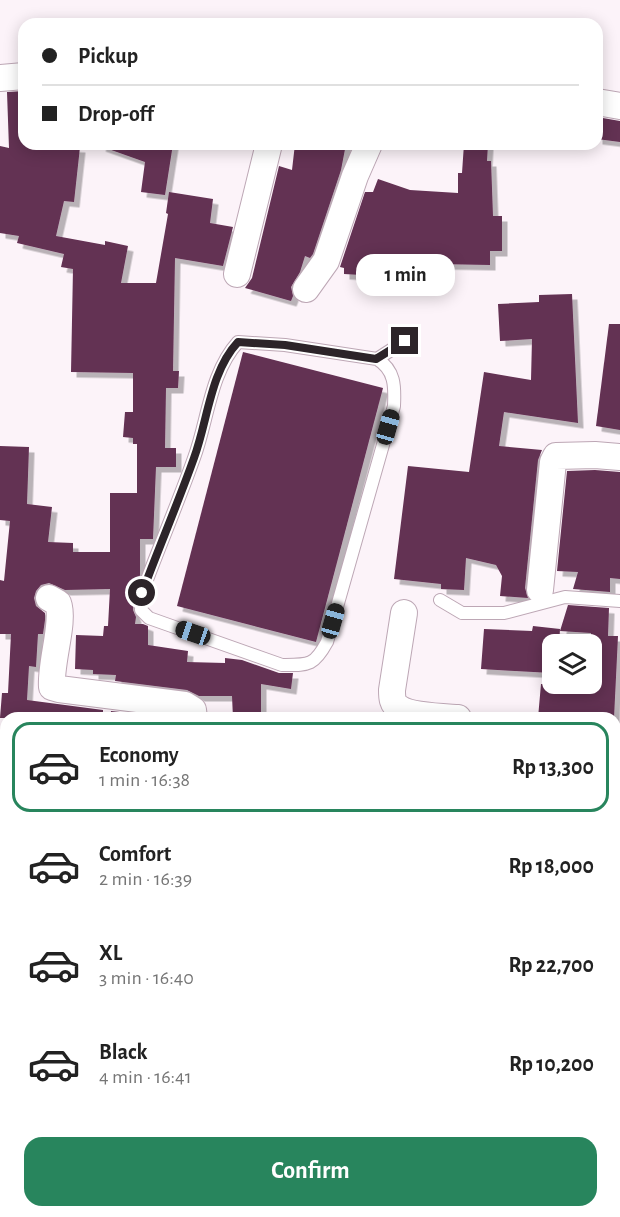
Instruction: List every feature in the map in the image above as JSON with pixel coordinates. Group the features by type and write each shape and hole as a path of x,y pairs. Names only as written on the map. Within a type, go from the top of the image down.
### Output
{"street":[{"path":"0,78 18,76"},
{"path":"603,103 620,106"},
{"path":"237,274 268,150"},
{"path":"306,289 326,261 355,176 366,150"},
{"path":"540,590 553,462 556,456 566,454 620,458"},
{"path":"48,598 58,603 61,611 54,652 52,687 185,705 193,712"},
{"path":"404,613 392,690 393,701 399,708 409,712"}],"lane":[{"path":"376,359 387,366 392,376 395,390 394,406 327,642 318,659 303,665 282,665 149,618 141,610 142,593 195,456 220,369 238,342 376,359 405,341"},
{"path":"440,600 462,613 504,613 565,597 620,601"}],"building":[{"path":"18,91 18,150 80,150 74,202 64,201 56,236 105,245 105,241 128,246 121,283 156,283 168,214 166,213 169,192 213,199 210,223 233,227 223,266 175,258 173,371 179,371 178,388 166,388 165,448 176,448 176,467 156,467 153,539 140,539 140,575 134,592 133,610 136,617 135,624 148,626 148,645 188,651 187,662 225,663 225,658 242,660 279,673 293,673 291,689 261,684 261,712 233,712 232,696 199,696 187,690 115,681 116,675 93,674 93,670 75,669 76,635 103,636 104,626 108,626 110,589 65,590 49,583 41,585 34,598 36,606 45,613 45,620 43,634 38,634 36,667 29,666 27,700 103,710 103,712 0,712 2,693 8,693 11,634 0,634 0,580 4,581 10,521 0,520 0,446 29,447 27,504 52,507 48,542 73,543 73,552 110,552 110,493 137,493 137,444 133,444 133,438 123,437 125,412 133,412 133,373 71,372 73,269 61,267 64,254 17,243 19,236 0,233 0,146 9,148 7,92"},
{"path":"603,118 620,121 620,142 603,140"},
{"path":"111,150 172,150 165,195 141,192 145,162"},
{"path":"294,150 345,150 341,170 313,254 310,258 305,256 300,272 291,287 293,296 291,301 245,288 252,278 279,166 292,170"},
{"path":"464,150 488,150 487,161 491,161 493,216 502,216 502,251 490,251 490,265 437,264 437,287 396,285 396,277 344,274 344,268 340,267 365,192 373,192 378,179 410,190 458,193 458,173 462,173"},
{"path":"572,294 578,423 504,412 499,446 542,450 538,460 525,588 528,598 500,596 502,576 496,565 466,558 464,590 441,589 441,584 394,579 408,466 469,472 484,372 531,380 532,339 500,341 498,304 539,302 539,295"},
{"path":"609,324 620,324 620,430 596,426"},
{"path":"243,352 383,388 316,642 177,606"},
{"path":"567,471 620,472 620,579 610,578 610,592 573,589 578,572 557,571"},
{"path":"568,605 609,608 608,636 618,636 614,712 539,712 541,684 542,694 602,694 602,634 560,631"},
{"path":"533,626 560,629 560,634 542,634 542,672 481,669 484,629 532,631"}],"route":[{"path":"142,593 195,456 220,369 238,342 285,345 376,359 405,341"}]}
